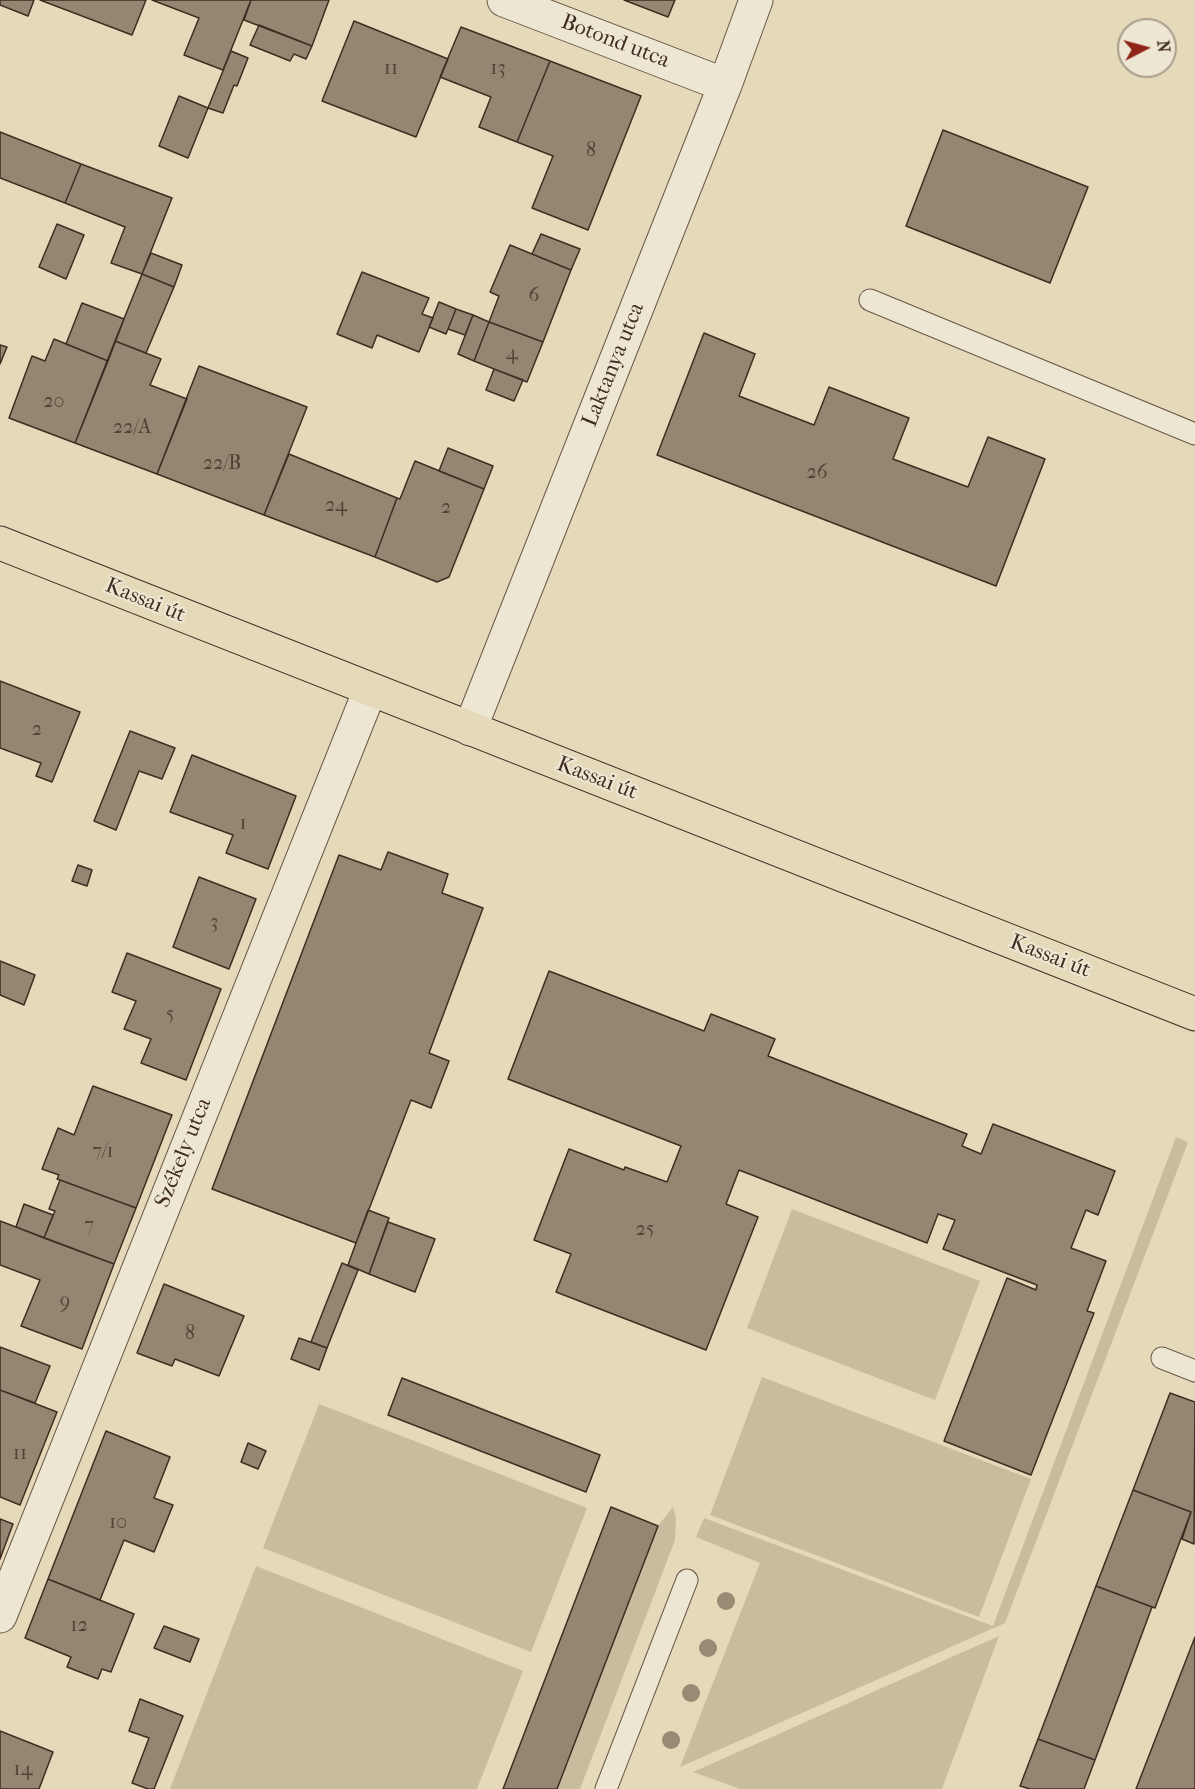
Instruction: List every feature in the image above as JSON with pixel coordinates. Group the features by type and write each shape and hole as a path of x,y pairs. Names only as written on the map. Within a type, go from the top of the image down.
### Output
{"main road":[{"name":"Kassai út","path":"0,543 1195,1014"}],"street":[{"name":"Botond utca","path":"504,0 725,85"},
{"name":"Laktanya utca","path":"470,729 725,85 756,0"},
{"name":"Székely utca","path":"0,1616 370,690"}],"lane":[{"path":"870,300 1195,434"},
{"path":"1162,1358 1195,1371"},
{"path":"606,1789 687,1580"}],"shaded area":[{"path":"1176,1137 1188,1142 1005,1623 680,1767 760,1563 696,1537 704,1518 993,1626"},
{"path":"792,1209 980,1281 935,1400 747,1328"},
{"path":"762,1377 1031,1479 979,1617 710,1515"},
{"path":"319,1404 587,1508 531,1652 263,1548"},
{"path":"673,1507 676,1518 675,1540 580,1789 557,1789 658,1526"},
{"path":"256,1566 523,1671 477,1789 170,1789"},
{"path":"999,1636 942,1789 740,1789 693,1772"}],"building":[{"path":"0,0 34,0 28,16 0,5"},
{"path":"40,0 146,0 132,35"},
{"path":"152,0 251,0 223,70 184,55 199,18"},
{"path":"251,0 329,0 312,46 244,20"},
{"path":"624,0 675,0 668,17"},
{"path":"354,21 448,59 416,137 322,101"},
{"path":"259,25 312,46 306,59 294,54 290,61 250,45"},
{"path":"461,27 550,61 517,142 479,127 491,97 440,77"},
{"path":"231,51 248,58 223,113 208,108"},
{"path":"550,61 641,96 588,230 532,208 553,156 517,142"},
{"path":"179,96 208,108 188,158 159,146"},
{"path":"943,130 1088,187 1050,283 906,226"},
{"path":"0,132 81,164 65,203 0,178"},
{"path":"81,164 172,198 142,274 111,263 125,227 65,203"},
{"path":"57,224 84,235 66,279 39,267"},
{"path":"541,234 580,249 571,270 532,254"},
{"path":"510,245 571,270 543,342 489,322 499,296 490,292"},
{"path":"151,253 182,265 174,287 142,274"},
{"path":"362,272 429,298 422,314 433,318 419,352 377,335 372,348 337,334"},
{"path":"142,274 174,287 146,353 115,341"},
{"path":"439,302 456,309 446,334 429,327"},
{"path":"82,303 124,319 108,361 66,344"},
{"path":"456,309 473,315 465,335 448,329"},
{"path":"473,315 489,322 474,361 458,354"},
{"path":"489,322 543,342 527,382 474,361"},
{"path":"704,333 755,354 739,396 814,425 829,387 909,418 893,459 968,487 988,437 1045,459 996,586 657,455"},
{"path":"54,339 108,361 75,443 9,418 32,356 45,361"},
{"path":"115,341 161,359 150,385 187,399 157,474 75,443"},
{"path":"0,345 7,347 0,364"},
{"path":"199,366 307,407 264,515 157,474"},
{"path":"494,369 523,380 514,401 486,390"},
{"path":"448,448 493,466 484,489 439,471"},
{"path":"289,454 397,498 375,557 264,515"},
{"path":"415,461 484,489 449,577 437,582 375,557 397,498 400,499"},
{"path":"0,681 80,712 52,782 36,776 41,763 0,748"},
{"path":"130,731 175,748 162,779 139,771 116,830 94,821"},
{"path":"192,755 296,796 268,869 226,853 233,835 170,812"},
{"path":"388,852 448,874 442,893 483,908 429,1053 449,1061 431,1108 411,1100 356,1243 212,1189 339,855 381,870"},
{"path":"78,865 92,870 87,886 72,881"},
{"path":"199,877 256,899 229,969 173,947"},
{"path":"127,953 221,989 186,1080 141,1063 151,1039 124,1029 136,1001 112,992"},
{"path":"0,961 35,975 24,1005 0,995"},
{"path":"549,971 704,1031 711,1014 775,1039 768,1056 967,1134 962,1146 981,1154 993,1124 1115,1171 1098,1215 1086,1210 1071,1248 1106,1261 1087,1311 1094,1313 1031,1475 944,1441 1007,1278 1036,1290 1037,1285 943,1249 955,1220 938,1214 927,1243 739,1170 726,1204 758,1217 706,1350 556,1292 571,1254 534,1240 569,1149 624,1170 625,1167 667,1182 681,1146 508,1079"},
{"path":"93,1086 172,1115 136,1208 57,1179 59,1175 42,1169 58,1128 74,1135"},
{"path":"60,1180 136,1208 114,1264 44,1238 55,1211 49,1209"},
{"path":"24,1204 53,1215 44,1238 16,1227"},
{"path":"368,1210 389,1218 369,1274 348,1265"},
{"path":"0,1221 114,1264 82,1349 21,1326 40,1280 0,1265"},
{"path":"388,1222 435,1239 415,1292 369,1274"},
{"path":"342,1263 358,1270 327,1348 311,1342"},
{"path":"164,1284 244,1316 219,1376 175,1359 172,1366 137,1353"},
{"path":"299,1338 327,1348 319,1370 291,1359"},
{"path":"0,1347 50,1366 35,1403 0,1390"},
{"path":"402,1378 600,1455 586,1492 388,1415"},
{"path":"0,1390 57,1412 20,1505 0,1497"},
{"path":"1170,1393 1195,1402 1194,1544 1182,1539 1191,1512 1133,1490"},
{"path":"106,1431 170,1457 154,1498 173,1505 154,1552 124,1540 100,1600 48,1579"},
{"path":"248,1443 266,1451 258,1469 241,1462"},
{"path":"1133,1490 1191,1512 1155,1608 1096,1586"},
{"path":"611,1507 658,1526 557,1789 503,1789"},
{"path":"0,1519 13,1524 0,1559"},
{"path":"48,1579 134,1614 111,1672 102,1669 98,1679 67,1667 71,1657 25,1638"},
{"path":"1096,1586 1152,1607 1095,1760 1038,1739"},
{"path":"164,1626 199,1639 190,1662 154,1648"},
{"path":"1195,1637 1195,1789 1136,1789"},
{"path":"140,1699 183,1716 154,1789 132,1783 149,1738 129,1731"},
{"path":"0,1731 53,1752 39,1789 0,1789"},
{"path":"1038,1739 1095,1760 1084,1789 1030,1789 1020,1786"}]}
